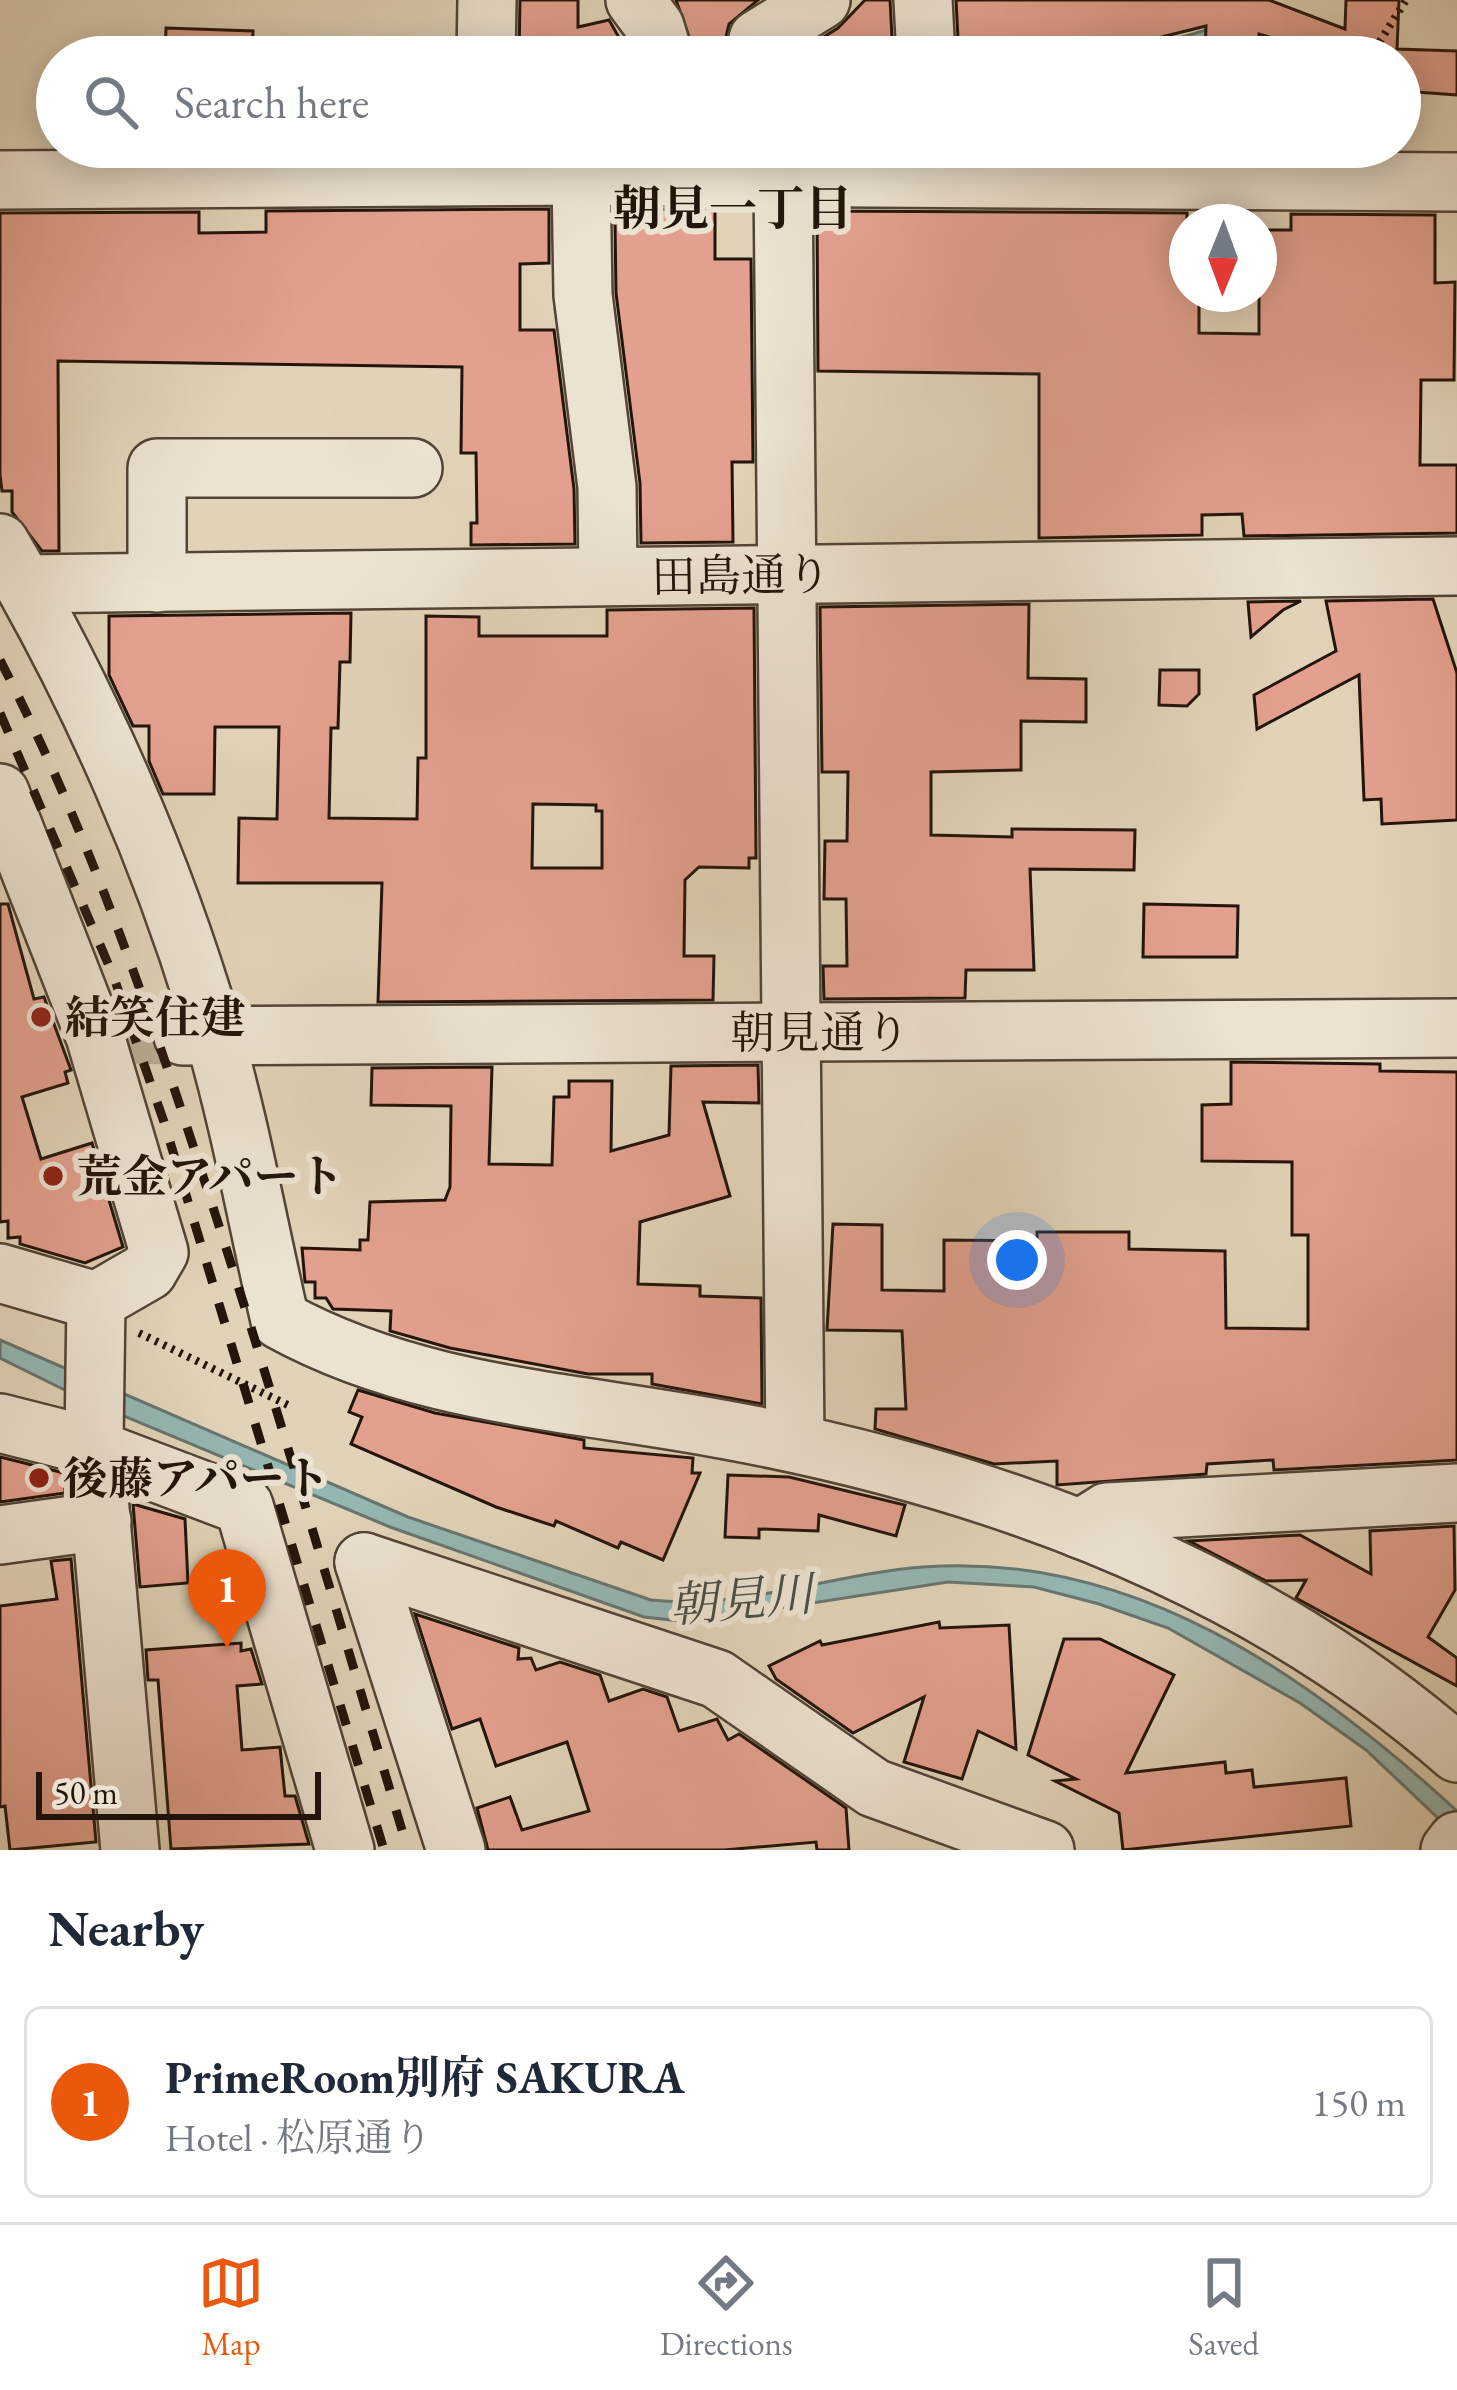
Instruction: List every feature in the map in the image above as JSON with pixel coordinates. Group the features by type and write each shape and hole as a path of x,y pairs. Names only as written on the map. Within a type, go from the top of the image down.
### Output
{"street":[{"path":"486,36 487,0"},
{"path":"635,0 658,36"},
{"path":"763,36 821,0"},
{"path":"923,0 925,36"},
{"path":"0,180 324,168"},
{"path":"527,168 581,176 631,168"},
{"path":"715,168 783,177 878,168"},
{"path":"1069,168 1457,182"},
{"path":"581,176 583,295 607,487 608,577"},
{"path":"783,177 795,1443"},
{"path":"157,583 158,468 413,468"},
{"path":"12,563 142,833 280,1320 332,1348 405,1375 795,1443 976,1492 1179,1570 1457,1727"},
{"name":"田島通り","path":"12,563 157,583 1457,566"},
{"path":"0,794 108,1035 159,1252 148,1270 96,1311"},
{"name":"朝見通り","path":"199,1036 1457,1028"},
{"path":"0,1273 96,1311"},
{"path":"96,1311 95,1444 130,1850"},
{"path":"0,1423 95,1444 244,1506 345,1850"},
{"path":"1080,1529 1107,1512 1457,1493"},
{"path":"0,1535 102,1521"},
{"path":"456,1850 364,1562 717,1679 874,1788 1045,1850"},
{"path":"1357,1671 1457,1753"},
{"path":"1450,1850 1457,1841"}],"path":[{"path":"1383,36 1406,0"},
{"path":"96,1311 290,1406"}],"water":[{"path":"1213,28 1254,36 1186,36"},
{"name":"朝見川","path":"0,1340 408,1517 651,1600 753,1596 923,1567 1000,1567 1074,1579 1145,1602 1214,1632 1341,1714 1457,1811 1457,1836 1366,1750 1300,1703 1168,1628 1099,1604 1034,1587 948,1582 689,1622 644,1617 390,1527 83,1399 0,1358"}],"building":[{"path":"520,0 578,0 578,27 609,20 618,36 519,36"},
{"path":"676,0 758,0 729,24 726,36 689,36"},
{"path":"865,0 890,0 892,36 825,36"},
{"path":"956,0 1269,0 1345,29 1346,0 1399,0 1398,36 1206,36 1206,26 1166,36 958,36"},
{"path":"166,28 253,31 253,36 166,36"},
{"path":"1421,50 1457,51 1457,95 1421,92"},
{"path":"549,209 549,263 520,264 520,330 554,330 574,489 575,544 471,545 471,523 477,523 476,453 461,453 462,367 58,361 59,551 42,551 12,512 12,491 2,491 0,475 0,213 199,212 199,233 266,232 266,211"},
{"path":"641,209 715,210 715,259 751,259 753,462 732,462 733,542 641,543 640,483 616,293 615,223 641,222"},
{"path":"817,211 1169,213 1169,312 1199,312 1199,333 1259,334 1259,312 1277,312 1277,230 1291,230 1291,214 1435,215 1435,283 1455,282 1454,380 1421,380 1420,465 1457,465 1457,533 1244,536 1242,514 1202,515 1202,535 1039,538 1039,374 818,371"},
{"path":"1433,599 1457,673 1457,820 1382,824 1381,799 1364,800 1359,675 1257,729 1254,695 1336,651 1326,601"},
{"path":"1301,601 1283,610 1251,637 1248,602"},
{"path":"1029,604 1028,678 1086,679 1086,722 1021,721 1021,770 931,772 931,835 1012,837 1012,829 1135,830 1134,870 1030,869 1034,970 966,970 965,998 824,999 823,966 847,966 846,899 824,899 825,841 847,841 848,772 822,772 820,607"},
{"path":"754,608 756,858 749,858 749,868 699,867 685,880 684,956 714,956 713,1000 378,1002 382,883 238,883 239,818 277,819 279,727 215,727 214,794 163,794 149,761 149,726 133,726 109,675 109,616 351,613 350,662 340,662 338,728 331,728 329,818 417,819 418,758 426,758 426,616 479,617 479,636 607,636 607,610","holes":["533,804 596,805 596,811 602,811 602,868 532,868"]},
{"path":"1160,670 1199,670 1199,694 1187,706 1159,705"},
{"path":"0,904 8,904 34,999 44,997 71,1070 65,1072 68,1083 22,1097 41,1159 92,1143 123,1247 85,1263 20,1244 20,1237 8,1238 8,1221 0,1222"},
{"path":"1144,904 1238,906 1237,957 1143,957"},
{"path":"1231,1062 1380,1064 1380,1071 1457,1072 1457,1460 1274,1470 1273,1460 1207,1464 1206,1474 1057,1485 1057,1461 994,1464 875,1429 876,1409 906,1409 902,1331 827,1330 833,1224 882,1225 882,1290 944,1291 944,1240 1037,1241 1037,1232 1129,1232 1129,1249 1225,1251 1226,1328 1308,1329 1308,1235 1292,1235 1292,1162 1202,1161 1202,1105 1231,1104"},
{"path":"758,1065 759,1103 703,1102 730,1196 640,1222 638,1284 700,1286 700,1296 761,1298 762,1404 652,1384 652,1374 588,1374 450,1348 390,1331 391,1311 333,1309 326,1298 315,1298 315,1282 305,1282 302,1248 360,1250 360,1240 368,1240 370,1202 445,1200 450,1187 451,1106 371,1105 372,1068 492,1067 489,1164 552,1165 554,1097 569,1097 569,1081 612,1081 611,1151 669,1135 671,1066"},
{"path":"358,1390 435,1413 584,1440 584,1448 693,1458 692,1473 700,1473 663,1560 621,1542 618,1548 556,1521 554,1526 496,1507 351,1444 362,1417 349,1412"},
{"path":"0,1457 64,1473 65,1493 0,1502"},
{"path":"728,1475 789,1477 905,1505 896,1536 819,1515 818,1531 759,1529 759,1538 725,1537"},
{"path":"133,1504 185,1519 188,1583 140,1587"},
{"path":"1454,1526 1455,1590 1428,1637 1457,1658 1457,1686 1296,1598 1306,1580 1266,1581 1189,1541 1300,1535 1371,1574 1370,1531"},
{"path":"71,1559 96,1842 10,1850 5,1806 0,1807 0,1606 57,1599 51,1561"},
{"path":"415,1614 519,1648 518,1659 531,1658 536,1670 560,1662 600,1675 609,1701 643,1689 667,1697 679,1731 717,1719 728,1740 739,1734 846,1808 849,1850 817,1850 816,1842 724,1850 488,1850 477,1808 510,1797 522,1830 589,1811 567,1742 496,1766 480,1719 452,1729"},
{"path":"939,1622 940,1628 1009,1625 1016,1749 978,1731 962,1779 904,1762 924,1697 853,1733 776,1679 769,1666 820,1641 822,1645"},
{"path":"1064,1639 1100,1639 1174,1675 1126,1773 1225,1762 1226,1773 1252,1770 1254,1787 1346,1778 1351,1826 1123,1850 1119,1813 1055,1781 1076,1779 1028,1755"},
{"path":"241,1643 241,1651 251,1649 262,1684 237,1686 242,1750 280,1747 285,1796 295,1796 309,1844 171,1849 158,1680 148,1680 146,1650"}],"tunnel":[{"path":"121,1035 183,1036"}],"railway":[{"path":"0,660 91,860 166,1065 263,1365 408,1850"},
{"path":"0,713 113,975 164,1122 384,1850"}],"place":[{"name":"結笑住建","path":"41,1017"},
{"name":"荒金アパート","path":"53,1176"},
{"name":"後藤アパート","path":"39,1478"},
{"name":"PrimeRoom別府 SAKURA","path":"227,1648"}],"district":[{"name":"朝見一丁目","path":"733,208"}]}
